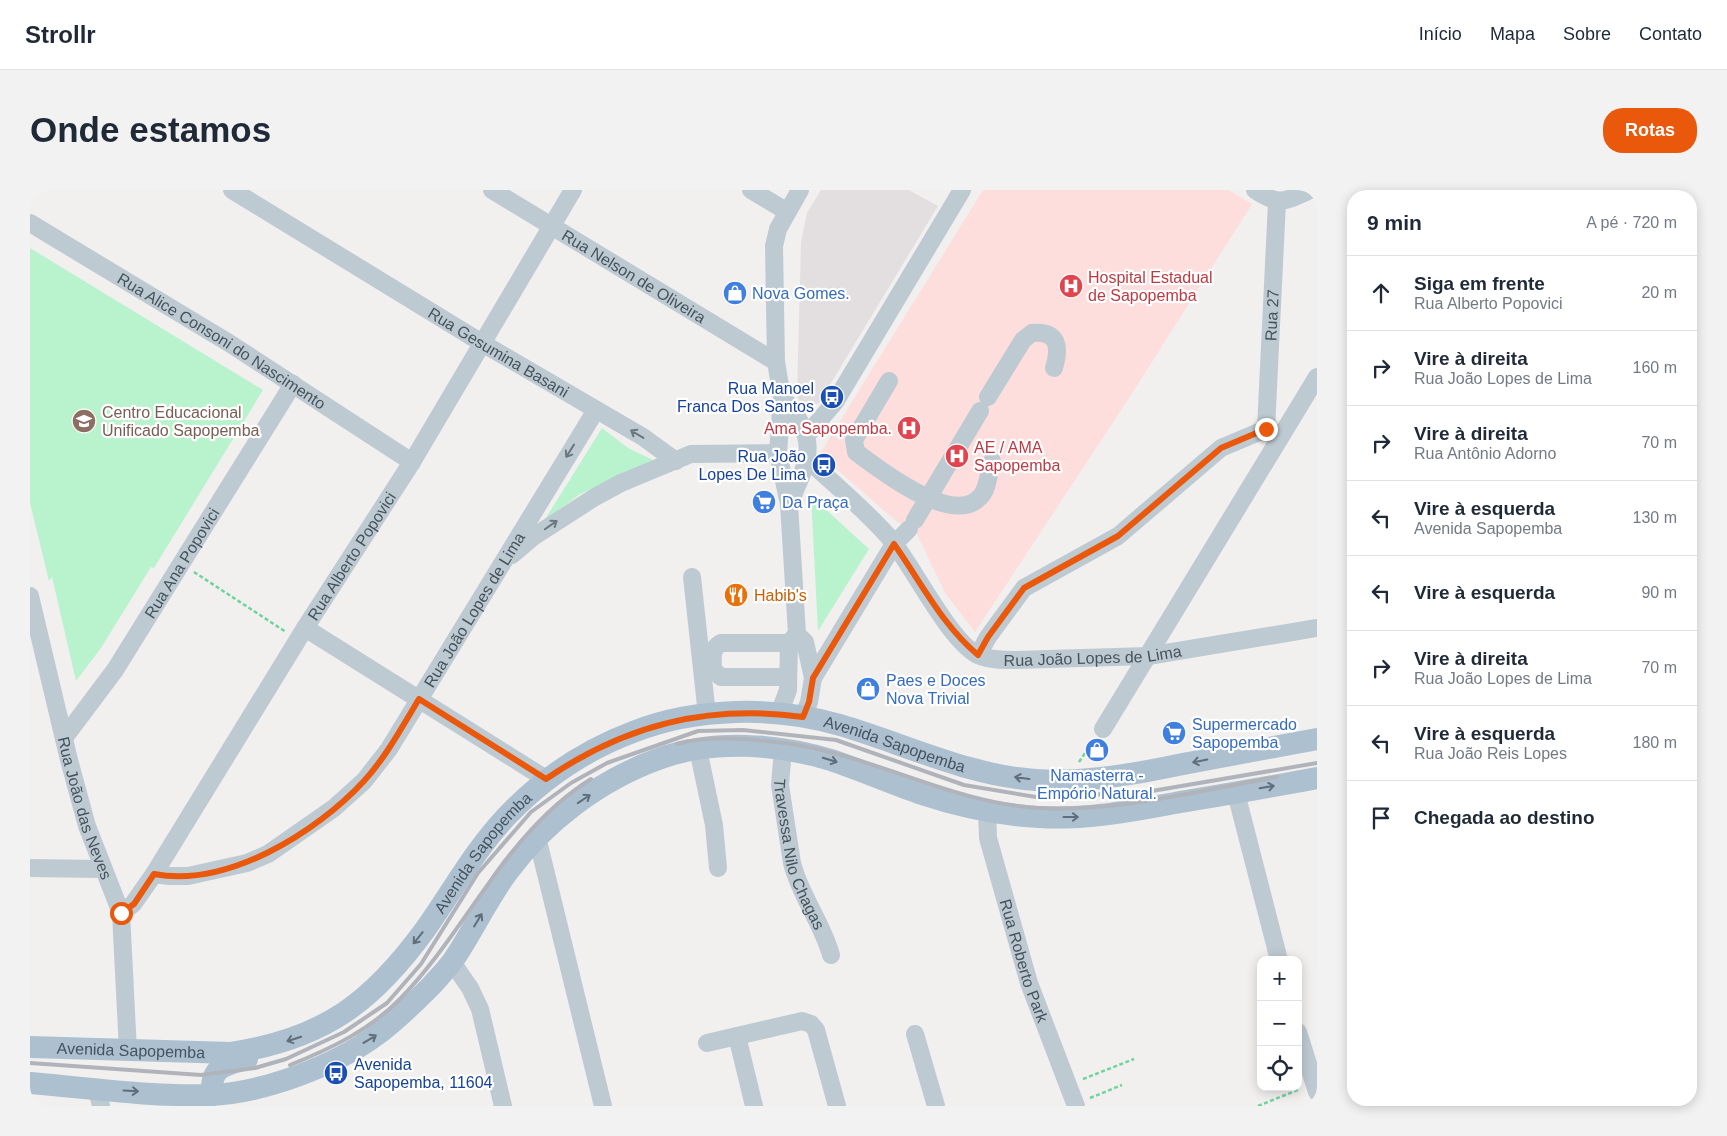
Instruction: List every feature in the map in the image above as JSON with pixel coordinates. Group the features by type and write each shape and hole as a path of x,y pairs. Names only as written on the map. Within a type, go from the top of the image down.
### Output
{"main road":[{"name":"Avenida Sapopemba","path":"30,1047 214,1053 263,1048 304,1036 334,1020 358,1004 383,981 427,927 469,862 505,818 546,779 572,761 634,731 687,717 740,713 780,714 803,717 838,724 991,774 1035,780 1073,781 1131,775 1317,739"},
{"path":"773,748 796,729 803,717"},
{"name":"Avenida Sapopemba","path":"30,1083 99,1098 213,1100 301,1074 347,1053 377,1035 415,1002 452,962 506,873 537,837 572,807 614,778 662,757 719,746 773,748 831,760 920,794 987,811 1038,817 1080,817 1123,812 1317,778"},
{"path":"213,1100 211,1083 216,1071 226,1065 258,1056 263,1048"}],"street":[{"name":"Rua Gesumina Basani","path":"232,190 482,343 643,437 676,461"},
{"name":"Rua Nelson de Oliveira","path":"492,190 776,362"},
{"name":"Rua Alberto Popovici","path":"121,913 134,904 154,874 301,634 412,462 573,190"},
{"path":"751,190 786,211"},
{"path":"780,714 788,690 793,638 789,504 778,445 782,397 776,362 774,246 778,229 786,211 800,190"},
{"path":"807,435 835,402 962,190"},
{"path":"1255,190 1289,200 1310,190"},
{"name":"Rua 27","path":"1273,433 1274,197"},
{"name":"Rua Alice Consoni do Nascimento","path":"30,223 293,384 412,462"},
{"path":"803,717 809,702 813,678 894,544 912,524 1023,340 1032,333 1046,334 1055,341 1059,352 1054,368"},
{"path":"1103,729 1148,656 1273,433 1317,378"},
{"path":"889,381 854,440 856,452 928,498 946,506 974,503 982,496 992,461"},
{"name":"Rua Ana Popovici","path":"64,738 115,670 293,384"},
{"path":"782,397 794,411 807,435 808,460 789,504"},
{"name":"Rua João Lopes de Lima","path":"154,874 188,876 247,863 268,854 308,828 364,781 389,749 596,410"},
{"path":"778,445 786,428 794,428 807,435"},
{"path":"808,460 894,544 941,616 962,642 978,655 988,637 1024,588 1118,536 1221,448 1273,433"},
{"path":"499,566 534,537 595,497 622,483 691,454 778,445"},
{"path":"692,576 707,715"},
{"name":"Rua João das Neves","path":"30,596 87,826 121,913 128,1051"},
{"name":"Rua João Lopes de Lima","path":"978,655 994,659 1014,660 1148,656 1317,628"},
{"path":"301,634 419,699 546,779"},
{"path":"788,677 721,677 712,670 712,652 715,646 721,643 793,638 805,642 813,678"},
{"name":"Travessa Nilo Chagas","path":"773,748 792,863 821,927 831,955"},
{"path":"698,749 714,825 718,868"},
{"path":"1236,792 1278,956"},
{"name":"Rua Roberto Park","path":"987,811 988,838 1029,983 1075,1105"},
{"path":"537,837 603,1106"},
{"path":"30,868 104,869"},
{"path":"452,962 470,988 480,1009 503,1106"},
{"path":"707,1043 802,1020 811,1024 816,1030 837,1106"},
{"path":"915,1034 936,1106"},
{"path":"737,1036 754,1106"},
{"path":"1302,1045 1315,1088"}],"path":[{"path":"182,564 301,634"},
{"path":"1078,764 1103,729"},
{"path":"1068,1085 1134,1060"},
{"path":"1075,1105 1122,1085"},
{"path":"1258,1106 1315,1088"}],"shaded area":[{"path":"821,190 909,190 938,206 819,403 807,409 797,397 801,242 807,213"},
{"path":"983,190 1229,190 1252,204 1133,392 975,632 945,593 917,534 896,521 825,459 821,452"}],"green space":[{"path":"30,248 263,390 154,568 151,567 101,648 76,681 52,577 49,581 30,503"},
{"path":"602,428 628,448 655,461 580,494 544,521"},
{"path":"811,496 869,549 818,631"}],"railway":[{"path":"30,1063 201,1075 255,1068 286,1059 344,1032 387,1003 421,964 478,873 531,812 571,783 607,763 698,731 743,730 836,740 964,785 1042,798 1152,791 1317,763"},
{"path":"677,744 701,740 744,739 806,746 853,758 983,800 1037,808 1098,807 1128,804 1277,777"},
{"path":"290,1065 349,1038 376,1020 400,999 447,942 489,883 535,826 561,801 591,779"}],"place":[{"name":"Hospital Estadual de Sapopemba","path":"1071,286"},
{"name":"Nova Gomes.","path":"735,293"},
{"name":"Rua Manoel Franca Dos Santos","path":"832,397"},
{"name":"Centro Educacional Unificado Sapopemba","path":"84,421"},
{"name":"Ama Sapopemba.","path":"909,428"},
{"name":"AE / AMA Sapopemba","path":"957,456"},
{"name":"Rua João Lopes De Lima","path":"824,465"},
{"name":"Da Praça","path":"764,502"},
{"name":"Habib's","path":"736,595"},
{"name":"Paes e Doces Nova Trivial","path":"868,689"},
{"name":"Supermercado Sapopemba","path":"1174,733"},
{"name":"Namasterra - Empório Natural.","path":"1097,750"},
{"name":"Avenida Sapopemba, 11604","path":"336,1073"}],"route":[{"path":"121,913 134,904 154,874 188,876 247,863 268,854 308,828 364,781 389,749 419,699 546,779 572,761 634,731 687,717 740,713 780,714 803,717 809,702 813,678 894,544 941,616 962,642 978,655 988,637 1024,588 1118,536 1167,492 1221,448 1266,429"}]}
